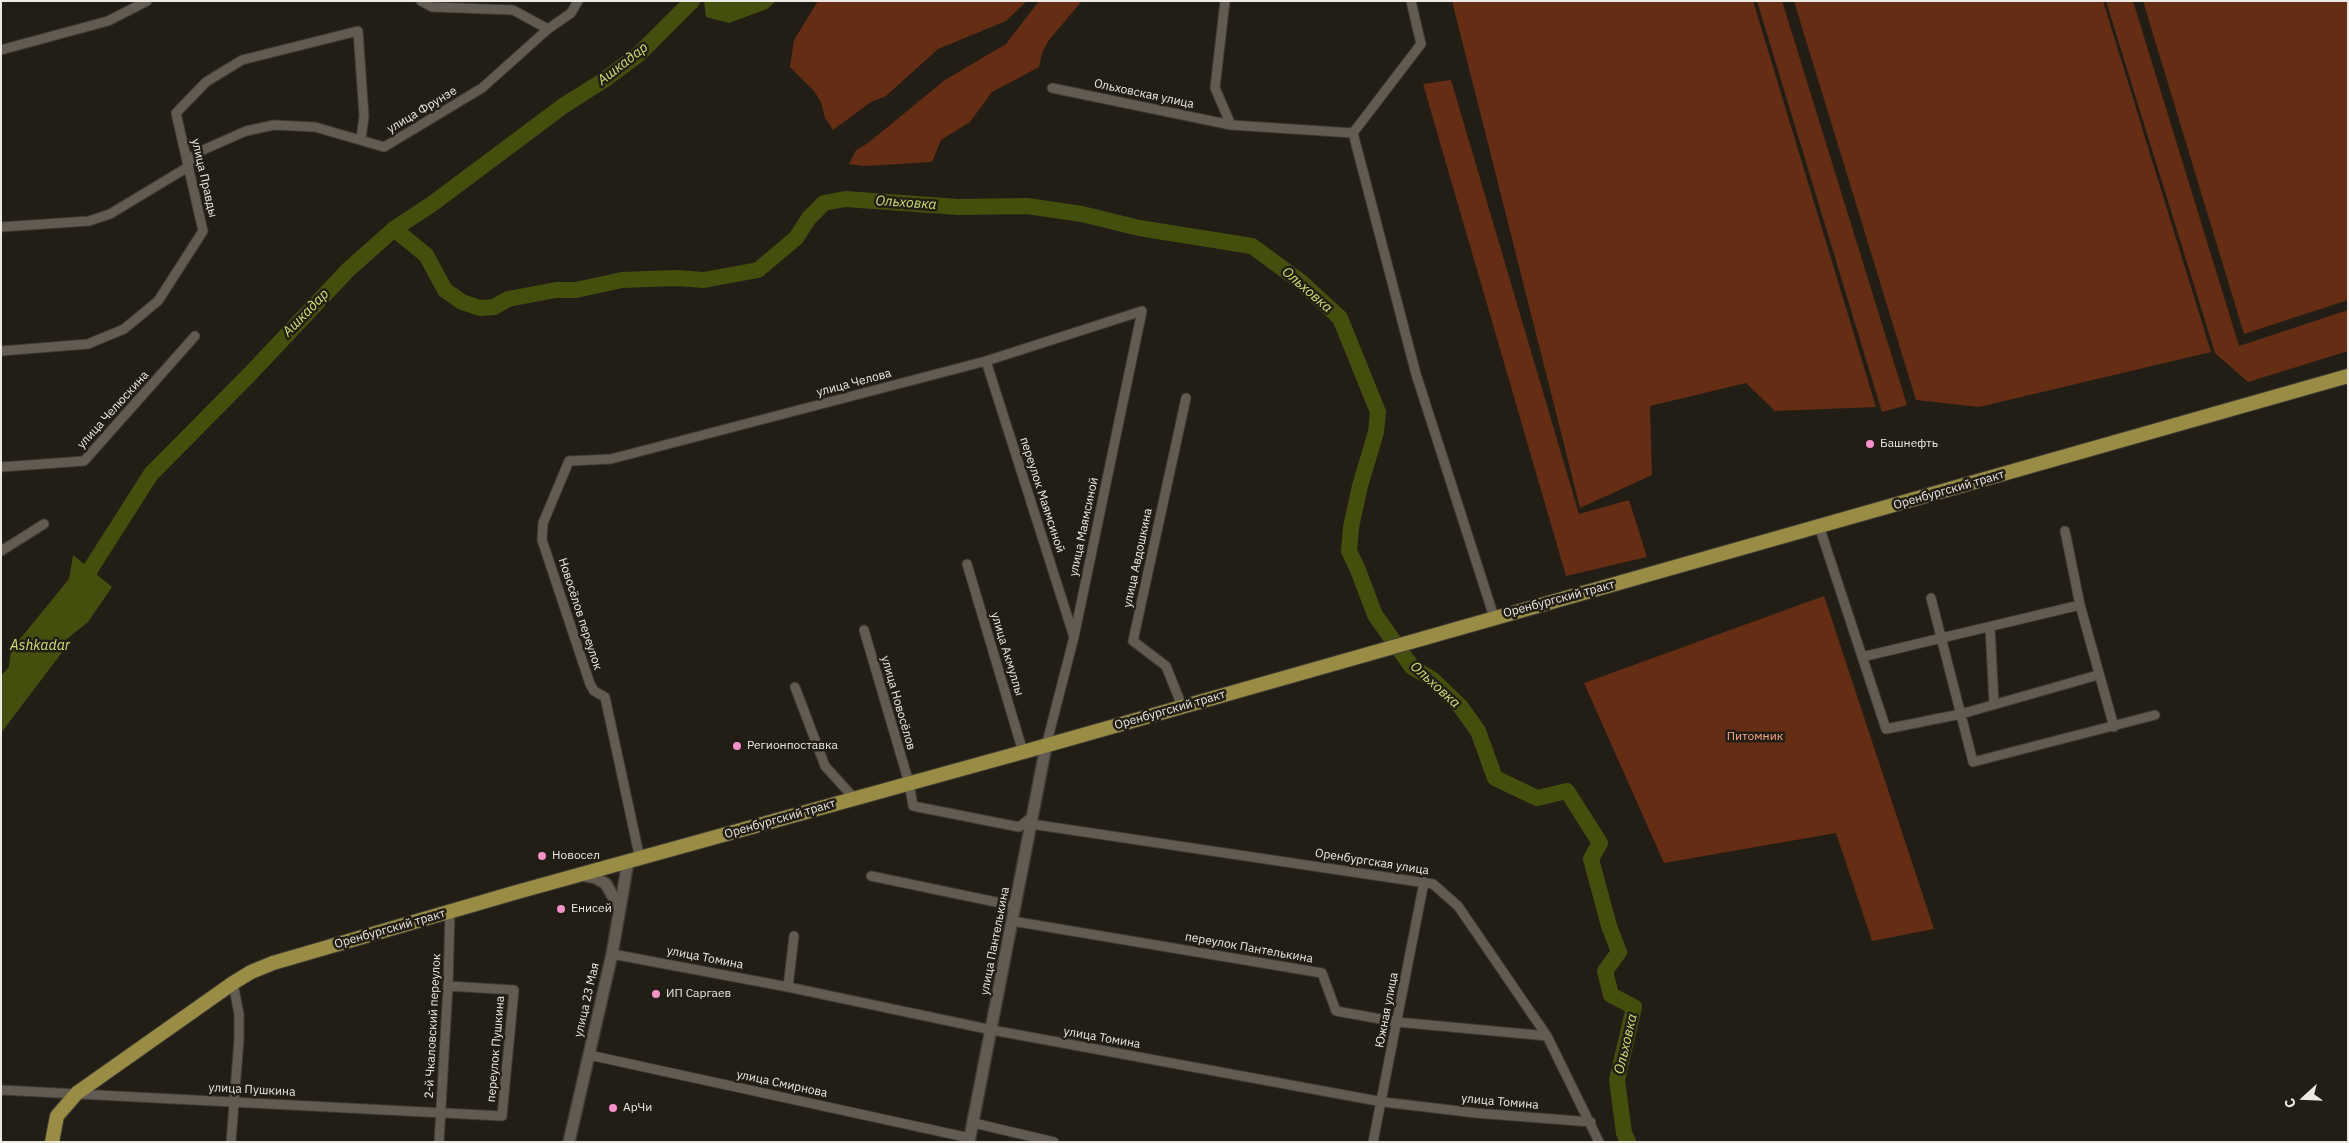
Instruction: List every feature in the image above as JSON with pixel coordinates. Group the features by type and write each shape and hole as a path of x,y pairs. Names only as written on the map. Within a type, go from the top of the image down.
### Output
{"main road":[{"name":"Оренбургский тракт","path":"52,1142 57,1116 76,1093 233,983 251,972 273,963 450,911 1046,746 1441,632 2348,376"},
{"name":"улица Пантелькина","path":"970,1140 1046,746"},
{"name":"улица 23 Мая","path":"569,1142 612,954 620,909 634,861"},
{"path":"582,875 596,878 606,884 620,909"}],"street":[{"path":"1,50 108,21 147,1"},
{"path":"421,1 432,7 513,10 548,30 571,13 578,1"},
{"path":"1226,1 1215,88 1231,125"},
{"path":"1411,1 1421,44 1353,134 1416,374 1494,617"},
{"name":"улица Фрунзе","path":"1,227 89,221 110,214 188,167 192,157 203,150 246,131 274,125 315,127 384,147 482,88 548,30"},
{"name":"улица Правды","path":"1,351 88,344 124,330 158,301 204,231 176,113 206,82 242,60 358,31 364,116 361,139"},
{"name":"Ольховская улица","path":"1052,88 1231,125 1353,134"},
{"name":"улица Челова","path":"569,461 610,460 986,361 1142,311"},
{"name":"улица Маямсиной","path":"1046,746 1074,637 1142,311"},
{"name":"улица Челюскина","path":"1,467 84,461 195,336"},
{"name":"переулок Маямсиной","path":"986,361 1074,637"},
{"name":"улица Авдошкина","path":"1182,706 1166,666 1133,641 1186,398"},
{"name":"Новосёлов переулок","path":"569,461 543,523 542,540 590,684 594,691 605,697 634,861"},
{"path":"1,551 44,524"},
{"path":"1819,526 1886,730 1961,714 2098,675"},
{"path":"2065,531 2080,605 2114,727"},
{"name":"улица Акмуллы","path":"967,564 1024,752"},
{"path":"1931,598 1973,762 2155,715"},
{"path":"1862,657 2080,605"},
{"path":"1990,627 1994,704"},
{"name":"улица Новосёлов","path":"864,630 909,783"},
{"path":"795,687 825,766 854,798"},
{"path":"909,783 912,806 1019,827 1032,820"},
{"name":"Оренбургская улица","path":"1032,820 1424,882 1439,888 1458,906 1547,1036 1591,1122 1599,1142"},
{"path":"871,876 1015,906"},
{"name":"Южная улица","path":"1373,1142 1424,882"},
{"name":"2-й Чкаловский переулок","path":"439,1142 448,986 450,911"},
{"name":"переулок Пантелькина","path":"1012,921 1322,973 1336,1011 1397,1022 1547,1036"},
{"path":"788,987 794,936"},
{"name":"улица Томина","path":"612,954 788,987 992,1030 1382,1102 1476,1113 1591,1122"},
{"path":"231,1142 239,1039 238,1014 233,983"},
{"name":"переулок Пушкина","path":"448,986 514,990 502,1116"},
{"name":"улица Смирнова","path":"589,1055 970,1140"},
{"name":"улица Пушкина","path":"1,1090 502,1116"},
{"path":"974,1123 1054,1142"}],"green space":[{"path":"818,1 1027,1 1006,21 938,49 886,96 871,102 833,130 825,118 821,102 814,91 790,67 794,40"},
{"path":"1039,1 1082,1 1049,40 1042,53 1039,67 992,92 970,122 941,140 932,162 864,166 849,164 856,150 868,143 945,80 1006,44"},
{"path":"1452,1 1753,1 1876,407 1775,411 1746,383 1650,406 1652,475 1580,508"},
{"path":"1757,1 1782,1 1907,405 1882,412"},
{"path":"1794,1 2103,1 2211,352 1979,407 1916,400"},
{"path":"2106,1 2133,1 2239,346 2348,310 2348,351 2248,382 2215,353"},
{"path":"2143,1 2348,1 2348,300 2244,334"},
{"path":"1451,80 1579,514 1629,500 1647,557 1566,576 1423,84"},
{"name":"Питомник","path":"1824,596 1934,929 1872,941 1836,833 1664,863 1584,683"}],"water":[{"path":"704,1 776,1 767,9 729,23 706,17"},
{"name":"Ashkadar","path":"73,555 112,587 88,622 63,642 66,647 1,733 1,676 9,667 11,650 69,579"}],"waterway":[{"name":"Ашкадар","path":"79,587 151,474 249,375 348,270 394,229 432,204 563,106 604,80 639,54 692,1"},
{"name":"Ольховка","path":"394,229 426,255 445,290 462,302 480,308 494,307 508,299 556,290 576,290 622,280 675,278 704,280 758,270 796,238 809,218 824,203 845,199 959,207 1027,206 1082,214 1139,228 1252,246 1301,282 1340,318 1378,412 1376,432 1360,486 1351,527 1349,551 1375,615 1412,667 1432,679 1460,706 1478,731 1495,778 1537,798 1567,791 1600,843 1591,859 1609,926 1619,952 1605,971 1611,995 1634,1007 1617,1080 1624,1133 1628,1142"}],"place":[{"name":"Башнефть","path":"1870,444"},
{"name":"Регионпоставка","path":"737,746"},
{"name":"Новосел","path":"542,856"},
{"name":"Енисей","path":"561,909"},
{"name":"ИП Саргаев","path":"656,994"},
{"name":"АрЧи","path":"613,1108"}]}
